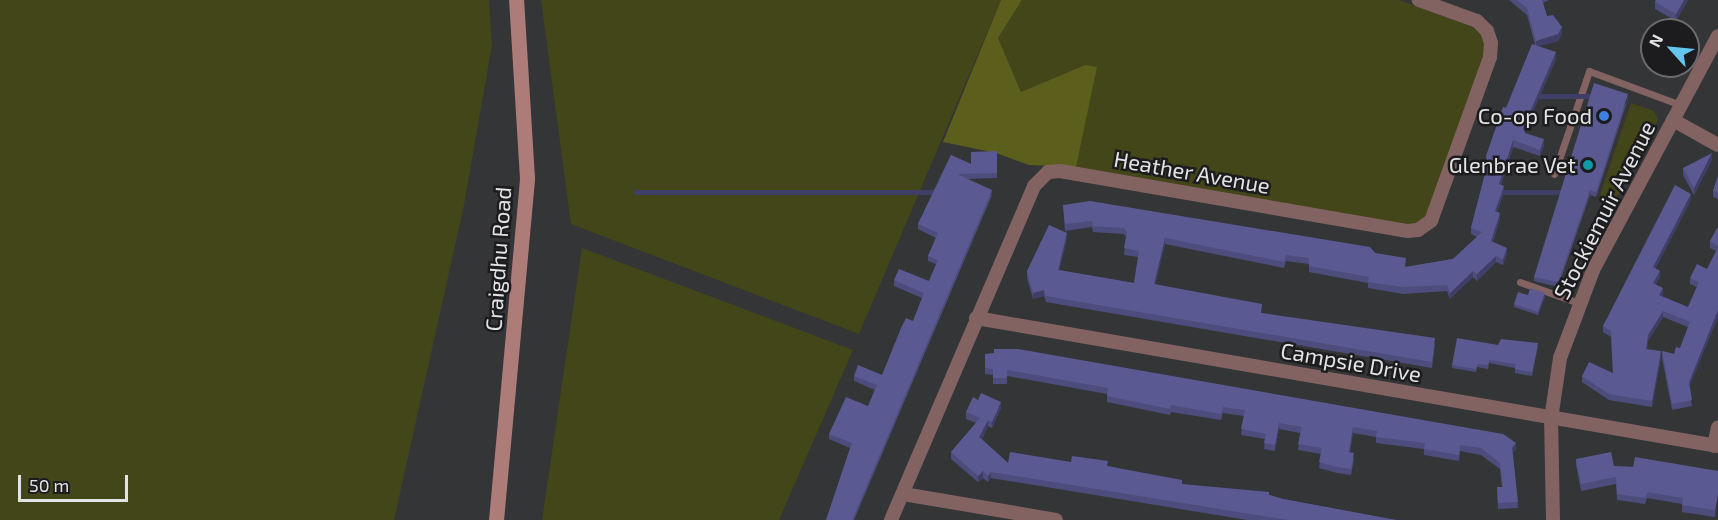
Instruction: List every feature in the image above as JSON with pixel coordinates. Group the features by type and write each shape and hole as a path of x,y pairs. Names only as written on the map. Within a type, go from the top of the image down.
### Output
{"main road":[{"name":"Craigdhu Road","path":"496,520 526,178 516,0"}],"street":[{"name":"Heather Avenue","path":"891,520 1034,186 1048,172 1408,231 1425,227 1438,206 1490,57 1491,43 1487,31 1477,21 1419,0"},
{"name":"Stockiemuir Avenue","path":"1553,520 1551,419 1560,358 1579,303 1718,36"},
{"path":"1673,120 1718,145"},
{"name":"Campsie Drive","path":"976,318 1716,446"},
{"path":"1716,446 1718,427"},
{"path":"903,494 1056,520"}],"lane":[{"path":"1554,174 1589,71 1681,105"},
{"path":"1520,282 1579,303"}],"green space":[{"path":"0,0 489,0 492,45 464,205 394,520 0,520"},
{"path":"541,0 1001,0 859,334 571,224"},
{"path":"1001,0 1022,0 998,38 1021,92 1085,65 1097,67 1076,167 1029,165 996,153 943,142"},
{"path":"1022,0 1399,0 1472,27 1482,36 1485,50 1431,211 1422,222 1409,225 1076,167 1085,65 1021,92 998,38"},
{"path":"1631,103 1654,111 1658,120 1616,199 1600,195"},
{"path":"582,248 853,350 779,520 542,520"}],"building":[{"path":"1517,0 1542,0 1547,16 1553,15 1562,27 1558,34 1536,41 1527,8"},
{"path":"1656,0 1684,0 1676,14 1655,2"},
{"path":"1532,44 1556,52 1523,128 1525,133 1544,139 1540,150 1513,140 1499,184 1504,186 1495,211 1500,213 1491,241 1507,248 1503,259 1496,256 1477,274 1473,271 1450,293 1447,285 1403,287 1368,282 1369,277 1309,266 1309,258 1286,255 1284,262 1165,238 1154,284 1262,304 1261,313 1435,338 1432,362 1046,296 1044,290 1033,293 1027,271 1049,225 1067,233 1058,270 1134,283 1139,251 1124,248 1127,232 1124,228 1093,226 1092,221 1065,224 1063,205 1090,201 1370,247 1375,253 1406,258 1405,267 1453,259 1482,232 1471,228 1488,162 1486,156 1503,107 1506,108"},
{"path":"1594,83 1628,94 1596,192 1590,190 1558,282 1534,277"},
{"path":"997,151 997,173 957,174 992,190 852,520 826,520 852,443 829,434 846,397 868,406 877,385 854,376 858,365 882,375 906,318 913,321 924,293 894,280 899,269 929,281 938,260 928,256 938,233 918,224 951,155 971,164 971,152"},
{"path":"1712,153 1694,188 1683,168"},
{"path":"1718,176 1718,193 1713,191"},
{"path":"1675,185 1691,194 1653,267 1660,271 1653,283 1663,288 1659,295 1688,307 1699,282 1690,278 1697,264 1707,269 1718,248 1718,310 1689,382 1692,400 1672,404 1662,351 1674,354 1676,347 1680,348 1690,322 1663,311 1648,335 1646,349 1661,351 1652,401 1609,394 1582,376 1589,362 1613,373 1611,331 1603,326"},
{"path":"1718,229 1718,246 1710,241"},
{"path":"1530,288 1545,293 1538,312 1514,304 1518,292 1528,295"},
{"path":"1457,338 1498,345 1501,339 1538,343 1532,372 1515,369 1516,364 1489,360 1488,365 1477,364 1476,369 1452,365"},
{"path":"994,349 1018,349 1503,434 1516,443 1512,448 1518,502 1498,503 1497,487 1503,487 1500,463 1481,448 1460,445 1459,455 1424,449 1425,443 1376,437 1377,431 1353,427 1349,452 1354,453 1351,469 1337,467 1319,462 1322,448 1298,444 1302,427 1279,423 1275,445 1264,443 1266,434 1241,429 1245,410 1223,407 1221,414 1171,405 1170,409 1107,396 1108,388 1007,370 1007,378 993,378 993,369 985,368 985,354 994,353"},
{"path":"981,393 1001,402 992,422 988,420 979,437 1008,463 1010,452 1071,462 1072,456 1108,461 1107,466 1182,480 1182,484 1269,492 1269,495 1283,499 1396,520 1288,520 991,472 988,476 983,471 978,476 951,452 980,418 966,412 973,397 978,400"},
{"path":"1611,452 1614,466 1633,467 1635,457 1718,471 1718,495 1715,510 1682,505 1683,498 1647,492 1645,498 1617,494 1616,477 1581,484 1576,459"}],"place":[{"name":"Co-op Food","path":"1604,116"},
{"name":"Glenbrae Vet","path":"1588,165"}]}
